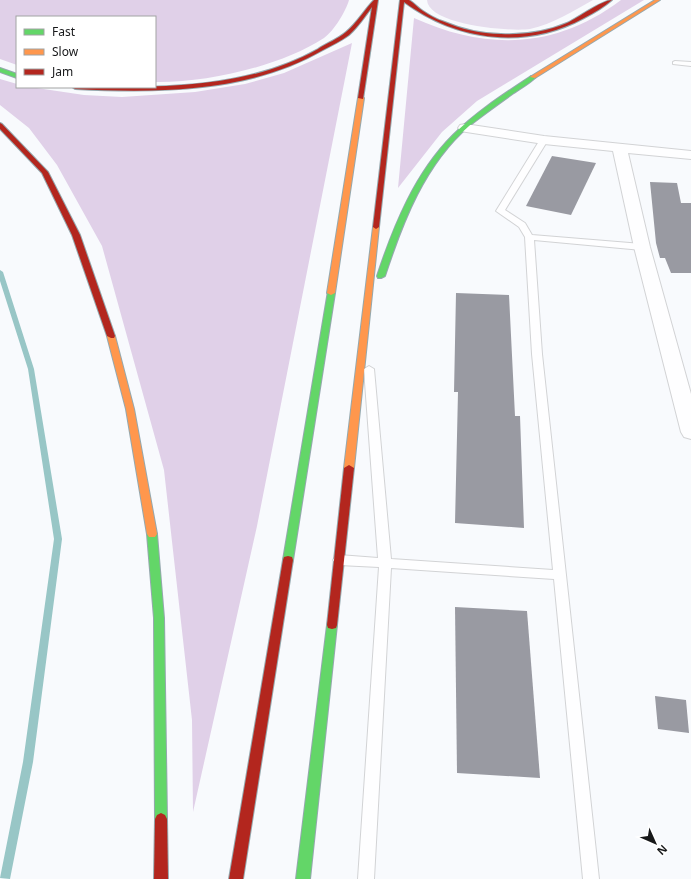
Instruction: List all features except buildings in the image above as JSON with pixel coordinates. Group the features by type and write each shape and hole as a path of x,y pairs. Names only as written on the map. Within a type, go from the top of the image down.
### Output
{"highway":[{"path":"89,88 153,90 225,82 256,74 291,62 331,45 359,24 368,13 375,0"},
{"path":"236,879 332,285 375,0"},
{"path":"404,0 412,9 443,24 470,32 501,35 552,30 574,21 610,0"},
{"path":"303,879 404,0"},
{"path":"365,329 400,220 415,190 446,147 484,110 580,46 658,0"},
{"path":"0,70 16,76"},
{"path":"0,125 45,172 76,235 118,358 139,460 152,536 158,611 161,879"}],"street":[{"path":"465,128 544,140 691,155"},
{"path":"620,148 642,247 691,432"}],"lane":[{"path":"675,63 691,64"},
{"path":"544,140 500,211 522,225 529,236 537,354 591,879"},
{"path":"529,236 642,247"},
{"path":"365,329 385,564 366,879"},
{"path":"339,560 560,575"}],"shaded area":[{"path":"0,0 349,0 345,10 332,31 324,38 287,57 243,71 220,76 175,82 156,82 156,16 16,16 16,65 0,59"},
{"path":"427,0 593,0 547,24 520,30 489,28 455,21 441,16 431,9"},
{"path":"621,0 644,0 477,101 442,132 398,188 414,18 441,29 468,36 494,40 520,40 546,36 572,28 596,16"},
{"path":"352,43 257,526 193,812 192,720 164,470 102,246 57,165 29,128 0,105 0,79 16,84 16,88 37,88 84,95 122,97 195,92 245,84 284,73"}],"waterway":[{"path":"0,272 31,369 58,539 28,762 5,879"}],"traffic: fast":[{"path":"0,70 16,76"},
{"path":"381,276 407,208 424,176 446,146 476,117 533,77"},
{"path":"288,560 331,293"},
{"path":"152,534 159,618 161,819"},
{"path":"303,879 332,625"}],"traffic: slow":[{"path":"533,77 658,0"},
{"path":"331,293 361,98"},
{"path":"349,468 376,227"},
{"path":"111,336 130,409 152,534"}],"traffic: jam":[{"path":"361,98 376,0"},
{"path":"376,227 402,0"},
{"path":"405,0 421,12 440,22 479,34 500,36 521,35 561,27 587,15 610,0"},
{"path":"90,88 173,88 242,79 275,70 305,58 345,35 358,23 373,3"},
{"path":"0,125 45,172 76,235 111,336"},
{"path":"332,625 349,468"},
{"path":"236,879 288,560"},
{"path":"161,819 161,879"}]}
